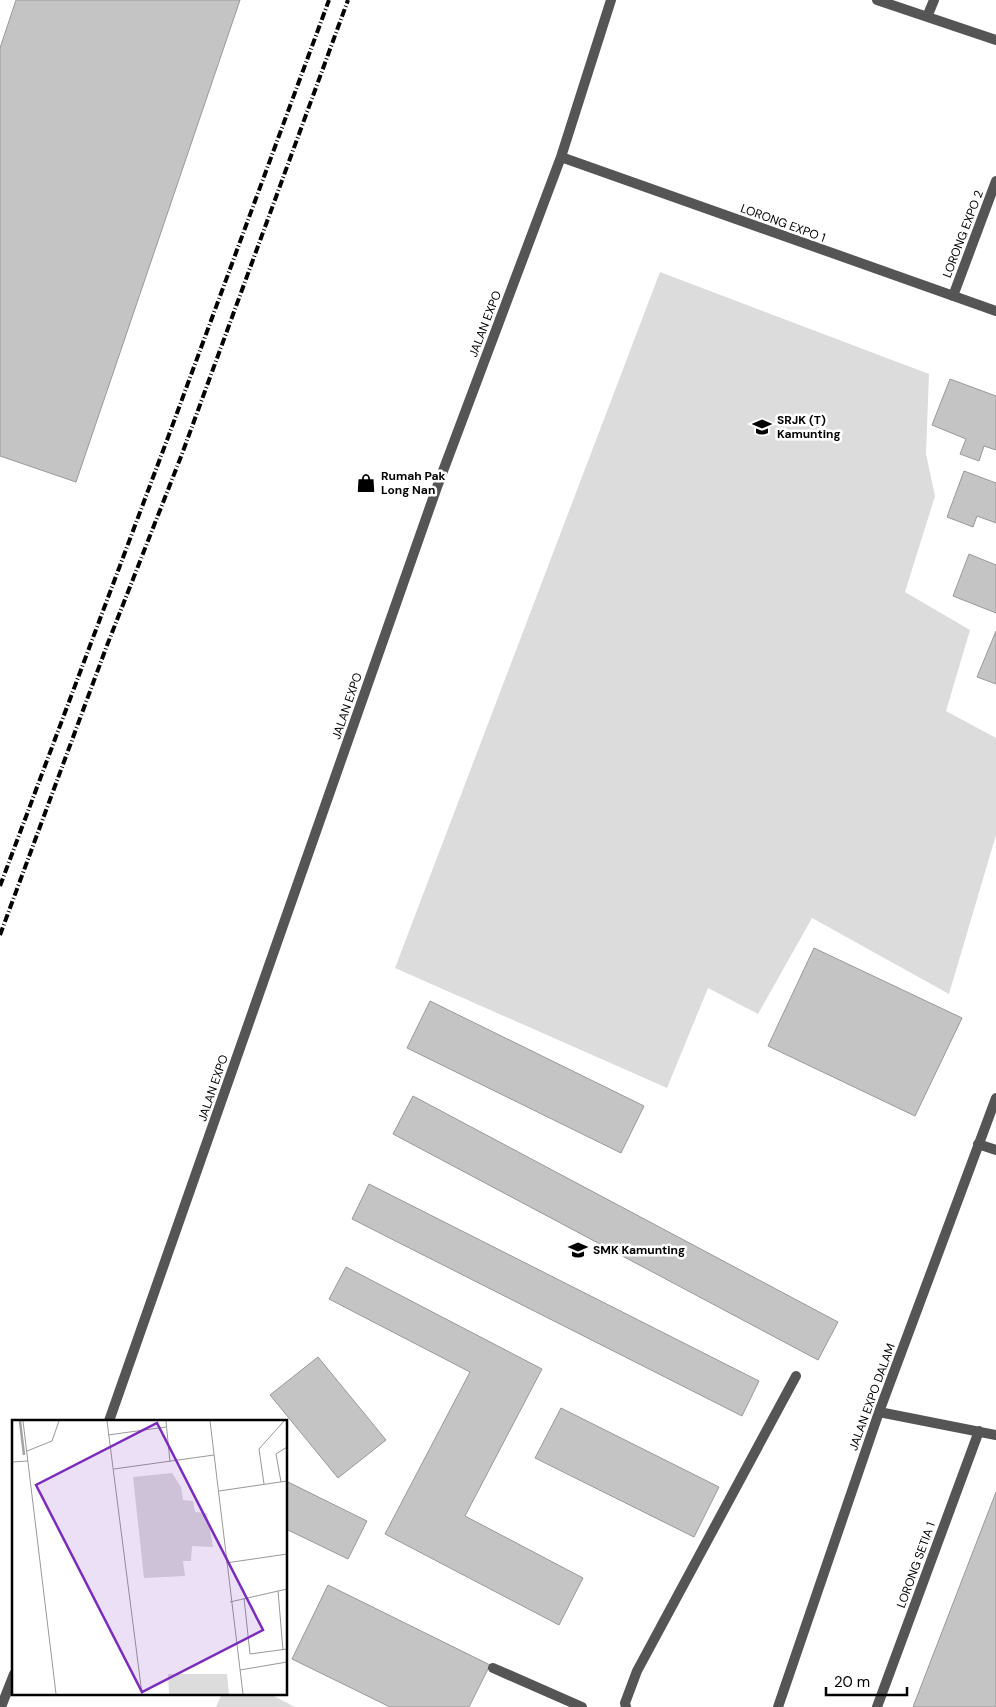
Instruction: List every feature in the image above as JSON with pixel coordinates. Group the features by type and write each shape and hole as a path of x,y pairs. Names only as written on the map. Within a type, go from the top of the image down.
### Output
{"street":[{"name":"JALAN EXPO","path":"109,1420 434,496 561,157 611,0"},
{"path":"877,0 996,40"},
{"path":"927,18 934,0"},
{"name":"LORONG EXPO 1","path":"561,157 996,311"},
{"name":"LORONG EXPO 2","path":"952,296 996,181"},
{"name":"JALAN EXPO DALAM","path":"778,1707 879,1412 996,1098"},
{"path":"978,1144 996,1150"},
{"path":"626,1707 625,1703 637,1671 796,1376"},
{"path":"879,1412 996,1435"},
{"name":"LORONG SETIA 1","path":"877,1707 979,1431"},
{"path":"494,1668 582,1707"},
{"path":"1,1707 12,1679"}],"shaded area":[{"path":"660,272 929,374 926,454 935,496 905,592 970,630 946,711 996,738 996,835 949,994 812,918 758,1014 708,988 667,1088 395,968"},
{"path":"222,1694 270,1694 295,1707 216,1707"}],"building":[{"path":"16,0 240,0 76,482 0,456 0,48"},
{"path":"950,379 996,396 996,450 984,446 979,461 960,454 966,439 932,425"},
{"path":"964,471 996,483 996,523 977,516 973,527 947,517"},
{"path":"969,554 996,565 996,613 953,596"},
{"path":"996,631 996,684 977,677"},
{"path":"814,948 962,1018 915,1116 768,1046"},
{"path":"430,1001 644,1106 621,1153 407,1048"},
{"path":"413,1096 838,1322 818,1360 393,1134"},
{"path":"369,1184 759,1381 742,1416 352,1219"},
{"path":"346,1267 542,1369 465,1516 583,1578 559,1625 385,1534 470,1372 329,1299"},
{"path":"318,1357 386,1440 338,1478 270,1395"},
{"path":"561,1408 719,1487 694,1537 535,1458"},
{"path":"288,1482 367,1521 348,1559 288,1530"},
{"path":"996,1492 996,1707 913,1707"},
{"path":"328,1585 490,1665 469,1707 390,1707 292,1659"}],"railway":[{"path":"0,886 329,0"},
{"path":"0,935 106,648 182,454 348,0"}],"place":[{"name":"SRJK (T) Kamunting","path":"762,427"},
{"name":"Rumah Pak Long Nan","path":"366,483"},
{"name":"SMK Kamunting","path":"578,1250"}]}
